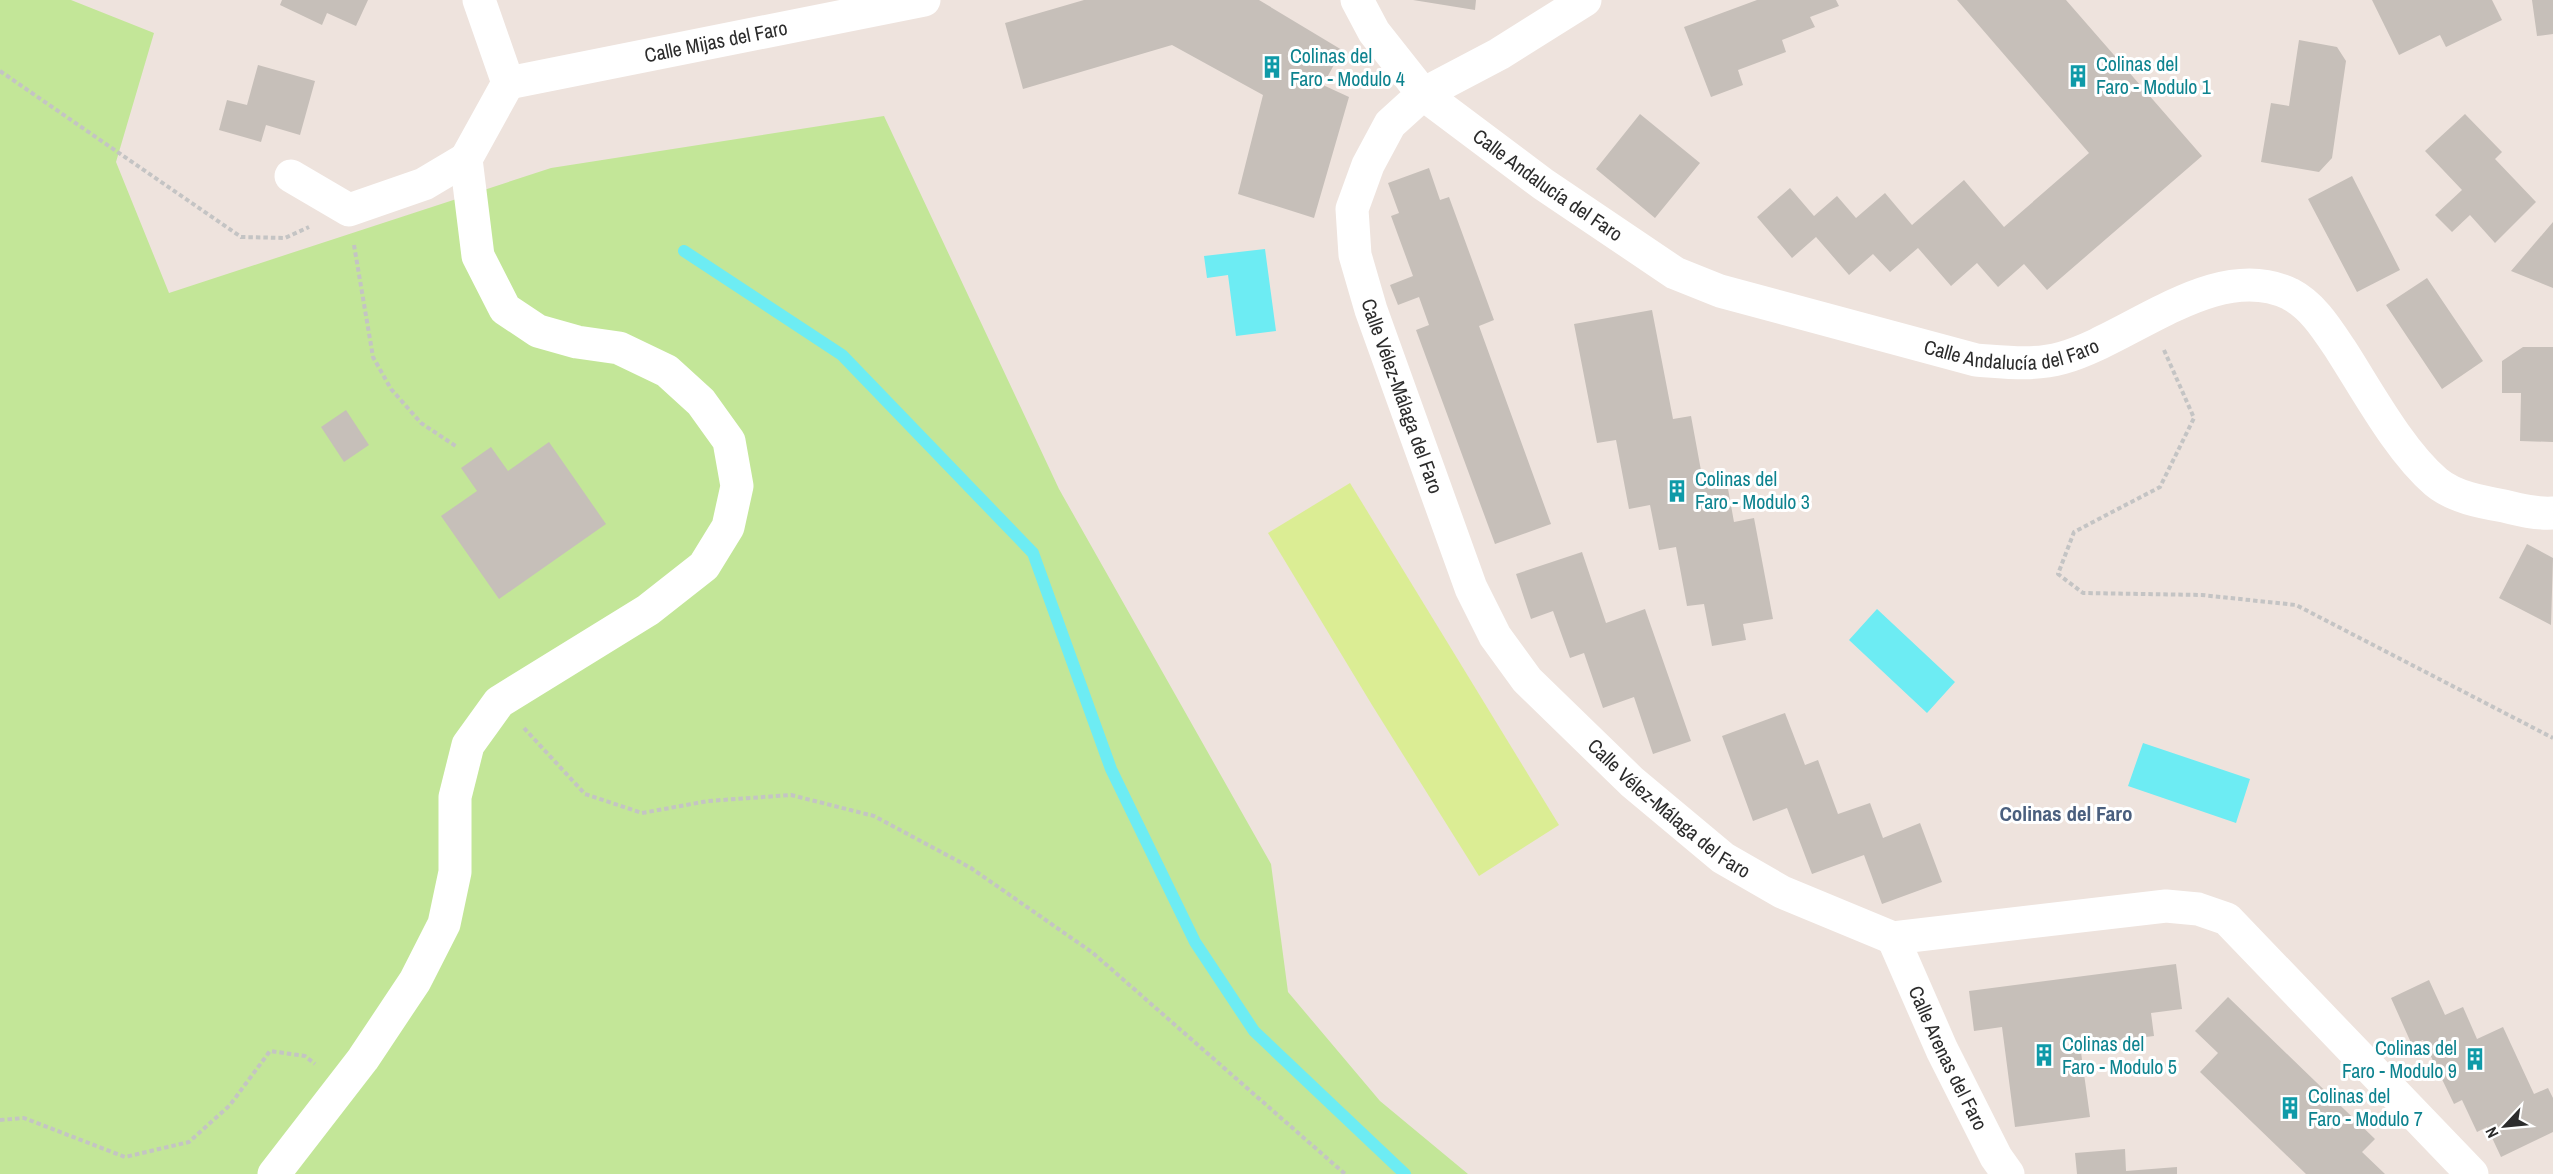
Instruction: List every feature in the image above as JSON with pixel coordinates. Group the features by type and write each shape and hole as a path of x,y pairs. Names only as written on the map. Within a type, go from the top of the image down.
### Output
{"street":[{"path":"291,176 349,210 424,184 466,159 508,83 479,0"},
{"name":"Calle Mijas del Faro","path":"508,83 924,0"},
{"path":"1357,0 1374,32 1423,94"},
{"name":"Calle Vélez-Málaga del Faro","path":"1585,0 1499,54 1423,94 1390,124 1368,165 1352,209 1355,255 1371,310 1471,588 1495,636 1527,680 1632,782 1723,858 1782,892 1893,938 2166,906 2198,909 2227,919 2472,1174"},
{"name":"Calle Andalucía del Faro","path":"1423,94 1543,184 1676,273 1720,291 1976,360 2020,364 2060,359 2094,347 2149,318 2202,294 2233,286 2261,285 2290,295 2318,316 2410,455 2438,483 2474,501 2540,513 2553,513"},
{"path":"274,1174 343,1086 415,981 444,924 455,872 454,797 468,745 500,702 648,610 704,566 728,527 738,486 729,441 701,402 667,371 619,348 577,342 538,331 505,309 478,256 466,159"},
{"name":"Calle Arenas del Faro","path":"1893,938 1948,1061 1996,1157 2008,1174"}],"path":[{"path":"0,71 242,237 285,238 349,210 373,357 391,388 421,423 457,447"},
{"path":"2149,318 2194,418 2160,487 2074,532 2058,574 2083,593 2202,595 2296,605 2553,738"},
{"path":"500,702 585,794 642,813 708,801 791,795 874,816 971,868 1093,953 1345,1174"},
{"path":"0,1120 24,1118 125,1157 189,1142 230,1105 270,1051 305,1056 343,1086"}],"green space":[{"path":"0,0 71,0 154,33 116,162 169,293 551,168 884,116 1059,489 1271,864 1288,992 1380,1101 1468,1174 0,1174"},
{"path":"1350,483 1559,825 1479,876 1268,533"}],"water":[{"path":"1265,249 1276,331 1236,336 1228,275 1207,278 1204,256"},
{"path":"1877,609 1955,682 1927,713 1849,640"},
{"path":"2143,743 2250,779 2236,823 2128,786"}],"building":[{"path":"282,0 368,0 356,26 327,13 322,25 280,5"},
{"name":"Colinas del Faro - Modulo 4","path":"1084,0 1259,0 1342,50 1323,85 1349,97 1314,218 1238,194 1263,95 1172,45 1023,89 1005,23"},
{"path":"1413,0 1476,0 1475,10"},
{"path":"1757,0 1836,0 1839,6 1810,17 1815,27 1782,40 1786,52 1738,70 1743,85 1711,97 1684,27"},
{"name":"Colinas del Faro - Modulo 1","path":"1957,0 2066,0 2202,156 2047,290 2024,264 1998,287 1977,263 1951,286 1918,248 1890,272 1873,254 1849,275 1816,237 1792,258 1757,217 1790,188 1814,216 1837,196 1856,218 1885,193 1912,225 1964,180 2004,227 2089,153"},
{"path":"2372,0 2492,0 2502,20 2446,47 2440,35 2399,55"},
{"path":"2532,0 2553,0 2553,34 2537,36"},
{"path":"2299,40 2337,47 2346,61 2332,158 2319,172 2261,162 2271,103 2289,106"},
{"path":"258,65 315,81 300,135 266,125 261,142 219,130 227,100 247,105"},
{"path":"1640,114 1700,163 1655,218 1596,169"},
{"path":"2465,114 2502,152 2495,159 2536,202 2495,243 2470,215 2452,232 2435,215 2462,190 2425,151"},
{"path":"1429,168 1440,200 1449,197 1494,320 1479,326 1551,524 1495,544 1416,330 1429,325 1419,297 1398,305 1390,285 1413,276 1391,216 1399,213 1388,183"},
{"path":"2352,176 2400,270 2357,292 2308,199"},
{"path":"2553,222 2553,288 2511,271"},
{"path":"2427,278 2483,361 2442,389 2386,305"},
{"name":"Colinas del Faro - Modulo 3","path":"1652,310 1673,419 1691,416 1702,476 1725,472 1734,522 1754,518 1773,619 1743,624 1746,640 1712,646 1704,604 1687,606 1676,547 1659,550 1650,505 1629,509 1616,440 1597,443 1574,324"},
{"path":"2523,347 2553,347 2553,442 2520,441 2521,393 2502,393 2502,361"},
{"path":"346,410 369,445 344,462 321,427"},
{"path":"549,442 606,524 499,599 441,516 477,491 461,468 491,447 508,471"},
{"path":"2527,544 2553,558 2551,625 2499,598"},
{"path":"1582,552 1606,623 1645,609 1691,741 1653,754 1634,697 1603,708 1584,653 1570,658 1553,611 1531,619 1516,574"},
{"path":"1785,713 1805,765 1818,760 1838,814 1870,803 1883,838 1920,823 1942,882 1882,904 1864,855 1812,874 1787,808 1753,821 1722,736"},
{"name":"Colinas del Faro - Modulo 5","path":"2176,964 2182,1009 2151,1013 2154,1036 2080,1045 2090,1117 2015,1127 2002,1027 1974,1031 1969,991"},
{"name":"Colinas del Faro - Modulo 9","path":"2429,980 2445,1015 2463,1007 2477,1039 2503,1027 2534,1094 2548,1088 2553,1098 2553,1132 2501,1157 2487,1127 2477,1132 2462,1100 2454,1104 2423,1040 2412,1045 2391,998"},
{"name":"Colinas del Faro - Modulo 7","path":"2228,997 2375,1139 2362,1152 2385,1174 2306,1174 2200,1072 2218,1053 2195,1031"},
{"path":"2125,1149 2126,1171 2177,1167 2177,1174 2077,1174 2075,1153"}],"waterway":[{"path":"684,251 842,355 1033,553 1111,769 1195,942 1254,1031 1405,1174"}],"place":[{"name":"Colinas del Faro - Modulo 4","path":"1272,67"},
{"name":"Colinas del Faro - Modulo 1","path":"2078,76"},
{"name":"Colinas del Faro - Modulo 3","path":"1677,491"},
{"name":"Colinas del Faro - Modulo 5","path":"2044,1055"},
{"name":"Colinas del Faro - Modulo 9","path":"2475,1059"},
{"name":"Colinas del Faro - Modulo 7","path":"2290,1108"}],"district":[{"name":"Colinas del Faro","path":"2066,814"}]}
